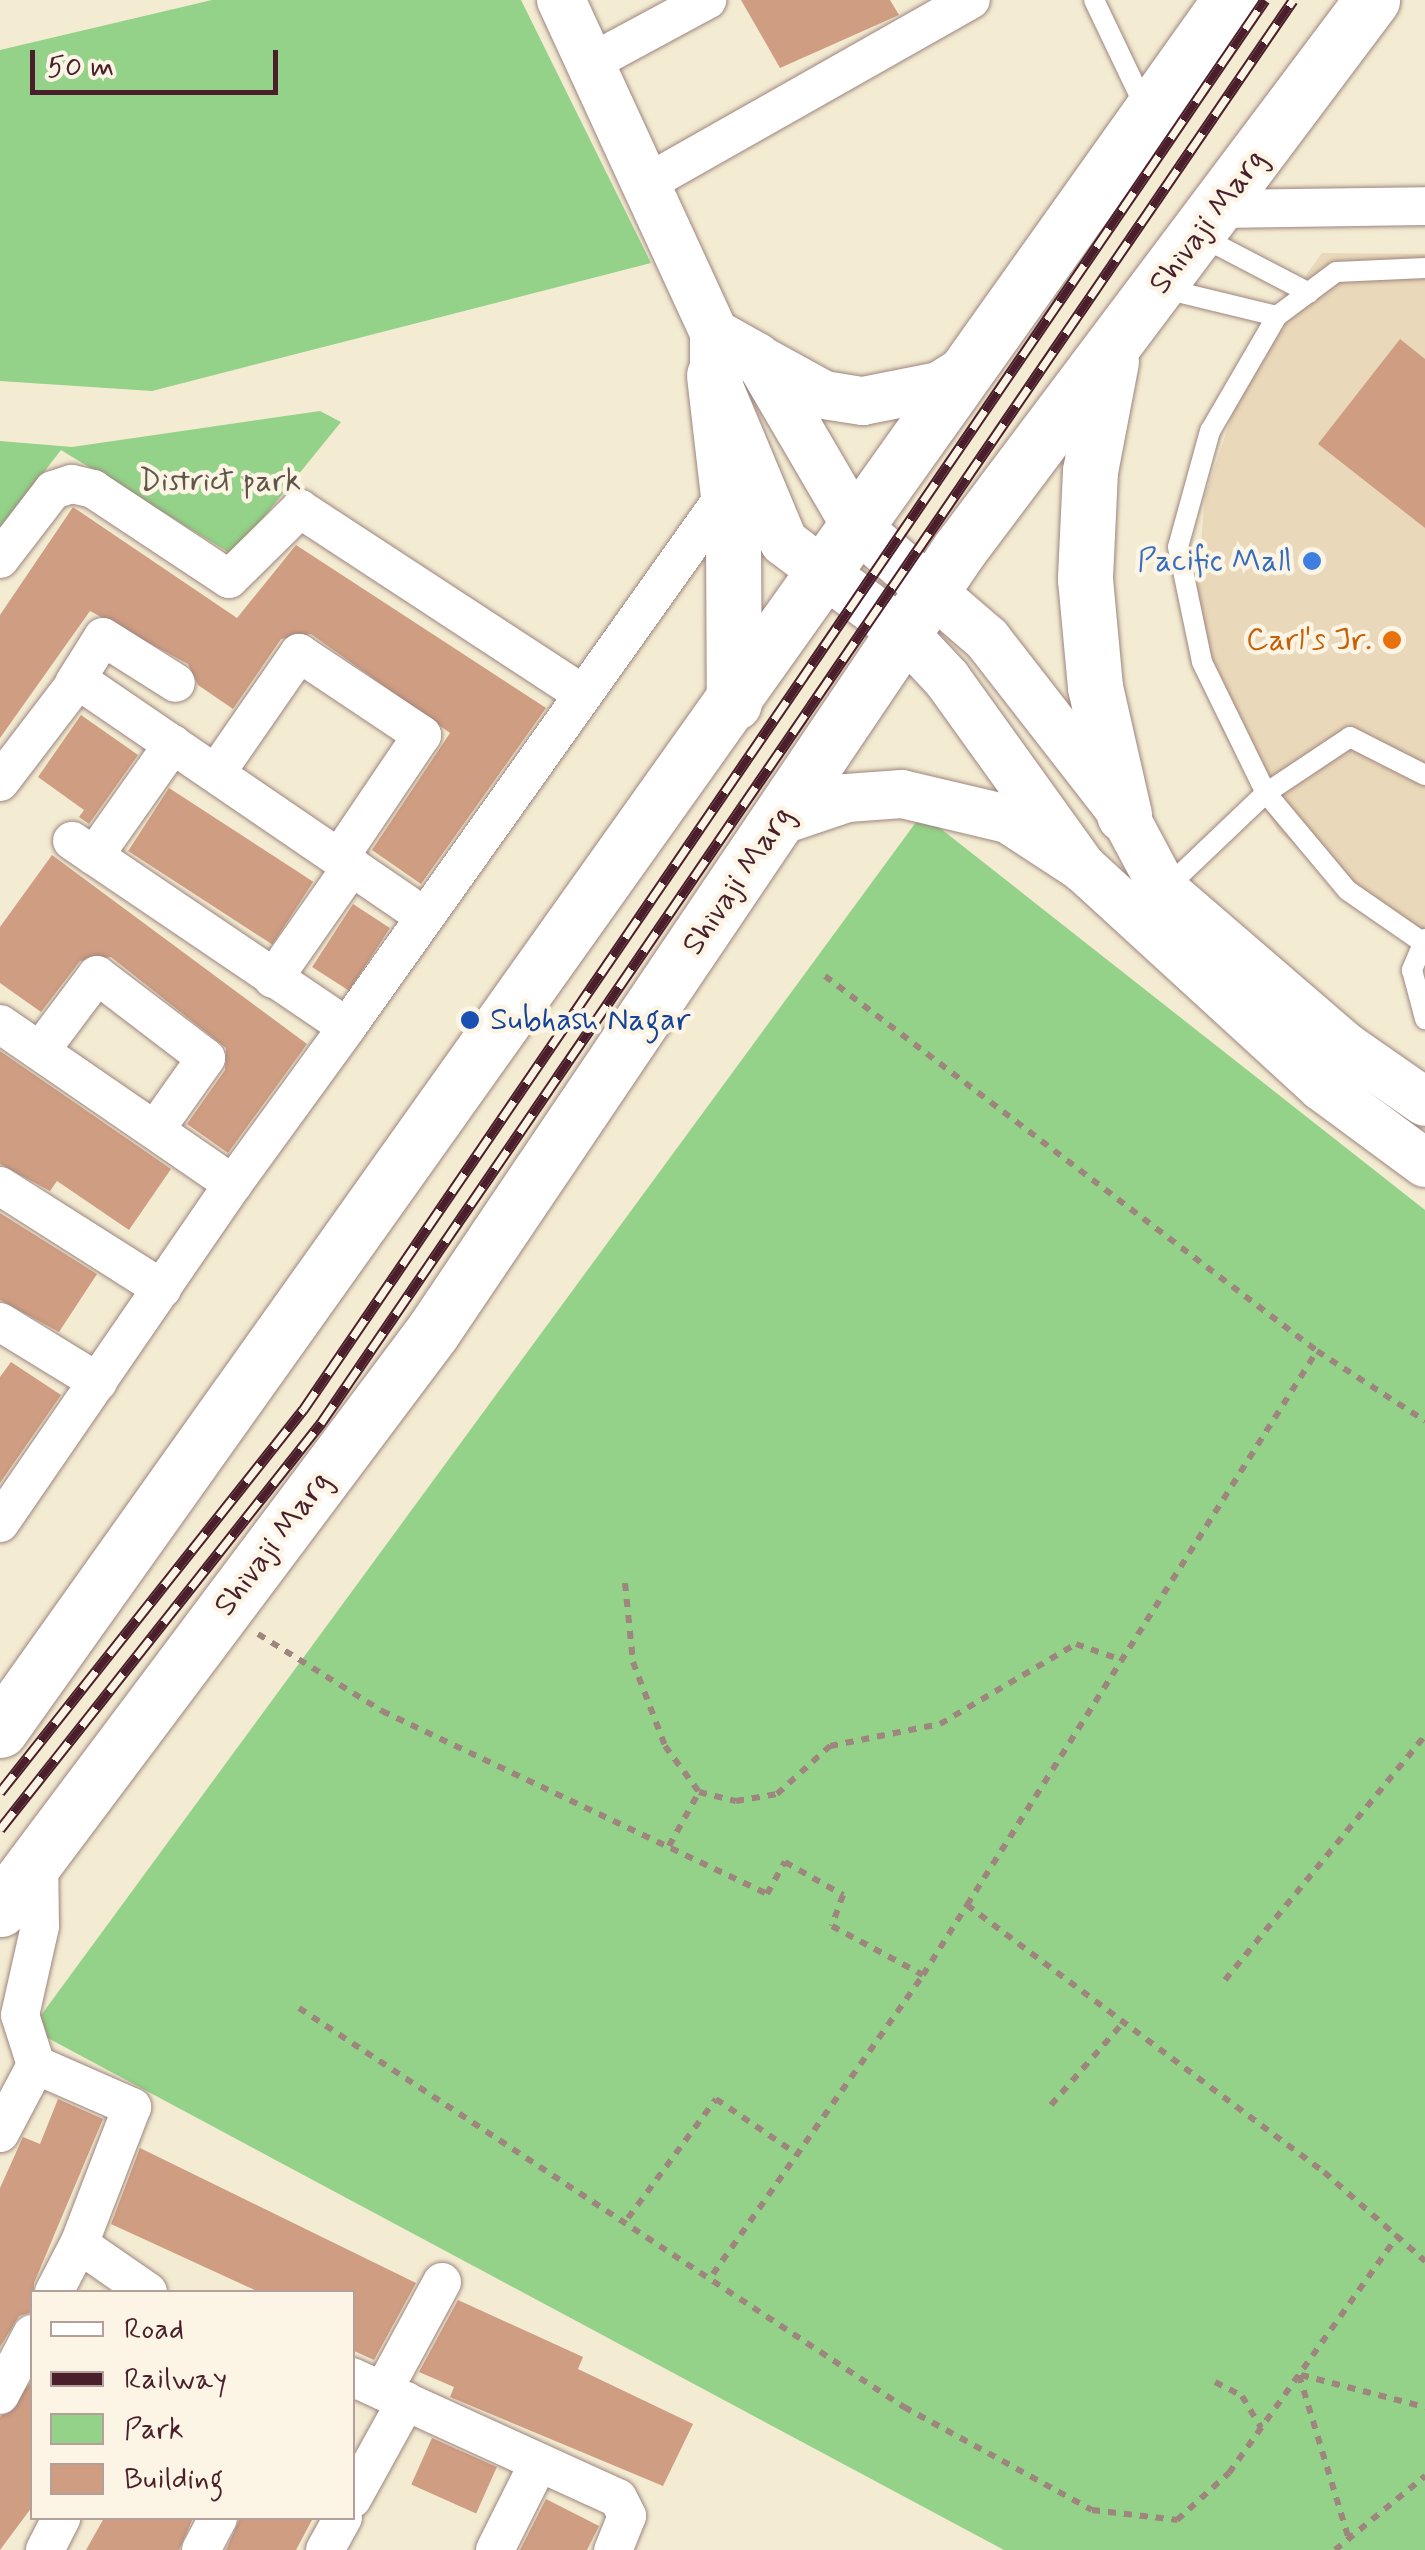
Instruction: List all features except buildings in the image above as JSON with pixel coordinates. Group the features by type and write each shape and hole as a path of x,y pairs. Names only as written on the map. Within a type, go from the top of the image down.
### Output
{"main road":[{"path":"0,1730 734,703 1147,112 1230,0"},
{"name":"Shivaji Marg","path":"0,1910 433,1331 919,613 1372,0"},
{"path":"1114,348 1090,471 1084,580 1094,687 1124,815"},
{"path":"729,355 734,703"}],"street":[{"path":"561,0 729,355 784,542 821,579 986,640 1124,815 1164,890 1346,1048 1425,1102"},
{"path":"592,62 707,0"},
{"path":"646,183 971,0"},
{"path":"1209,222 1425,206"},
{"path":"729,355 788,380 863,401 939,386 972,365"},
{"path":"729,355 919,613 1083,868"},
{"path":"0,559 53,490 72,484 93,489 229,579 300,509 583,694"},
{"path":"0,1522 233,1184 728,491"},
{"path":"0,782 74,683 102,637 176,683"},
{"path":"216,773 299,653 422,735 273,980"},
{"path":"74,683 173,744 426,917"},
{"path":"173,744 83,848 347,1027"},
{"path":"779,821 847,798 956,800 1008,820 1083,868 1322,1087 1425,1163"},
{"path":"40,1052 98,975 206,1058 155,1130"},
{"path":"0,1024 233,1184"},
{"path":"0,1186 162,1288"},
{"path":"0,1322 98,1382"},
{"path":"0,2133 36,2065 20,2015 40,1926 39,1857"},
{"path":"36,2065 132,2106 79,2244 55,2290"},
{"path":"79,2244 145,2290"},
{"path":"355,2489 381,2390 442,2282"},
{"path":"0,2395 30,2338"},
{"path":"381,2390 624,2505 613,2550"},
{"path":"494,2550 539,2462"},
{"path":"45,2550 60,2520"},
{"path":"201,2550 217,2520"},
{"path":"325,2550 342,2520"}],"lane":[{"path":"1094,0 1147,112"},
{"path":"1209,222 1309,292"},
{"path":"1425,268 1336,272 1278,316 1210,431 1178,548 1202,662 1266,793 1346,890 1424,941 1412,970 1425,1020"},
{"path":"1159,287 1278,316"},
{"path":"1164,890 1266,793 1350,737 1425,775"}],"path":[{"path":"826,976 1317,1351 1425,1421"},
{"path":"713,2274 923,1975 1317,1351"},
{"path":"626,1583 633,1662 665,1746 700,1792 736,1801 777,1794 830,1746 940,1724 1076,1644 1122,1660"},
{"path":"223,1612 382,1711 767,1894 785,1862 844,1895 832,1926 923,1975"},
{"path":"1225,1980 1425,1736"},
{"path":"669,1846 700,1792"},
{"path":"967,1905 1399,2234 1425,2261"},
{"path":"299,2008 713,2274 904,2407 1092,2510 1177,2520 1260,2428 1399,2234"},
{"path":"1051,2106 1122,2024"},
{"path":"628,2218 716,2099 797,2154"},
{"path":"1299,2375 1425,2407"},
{"path":"1299,2375 1350,2544"},
{"path":"1215,2382 1242,2396 1260,2428"},
{"path":"1335,2550 1350,2544 1425,2476"}],"shaded area":[{"name":"Pacific Mall","path":"1322,253 1425,254 1425,949 1278,831 1221,728 1194,626 1205,496 1256,344"}],"green space":[{"path":"212,0 521,0 651,263 152,391 0,381 0,50"},
{"name":"District park","path":"320,411 341,422 233,555 61,450 0,529 0,441 72,447"},
{"path":"922,814 1425,1210 1425,2550 1004,2550 31,2029"}],"railway":[{"path":"0,1792 303,1410 1265,0"},
{"path":"0,1829 321,1423 1293,0"}],"place":[{"name":"Pacific Mall","path":"1312,561"},
{"name":"Carl's Jr.","path":"1392,640"},
{"name":"Subhash Nagar","path":"470,1020"}]}
